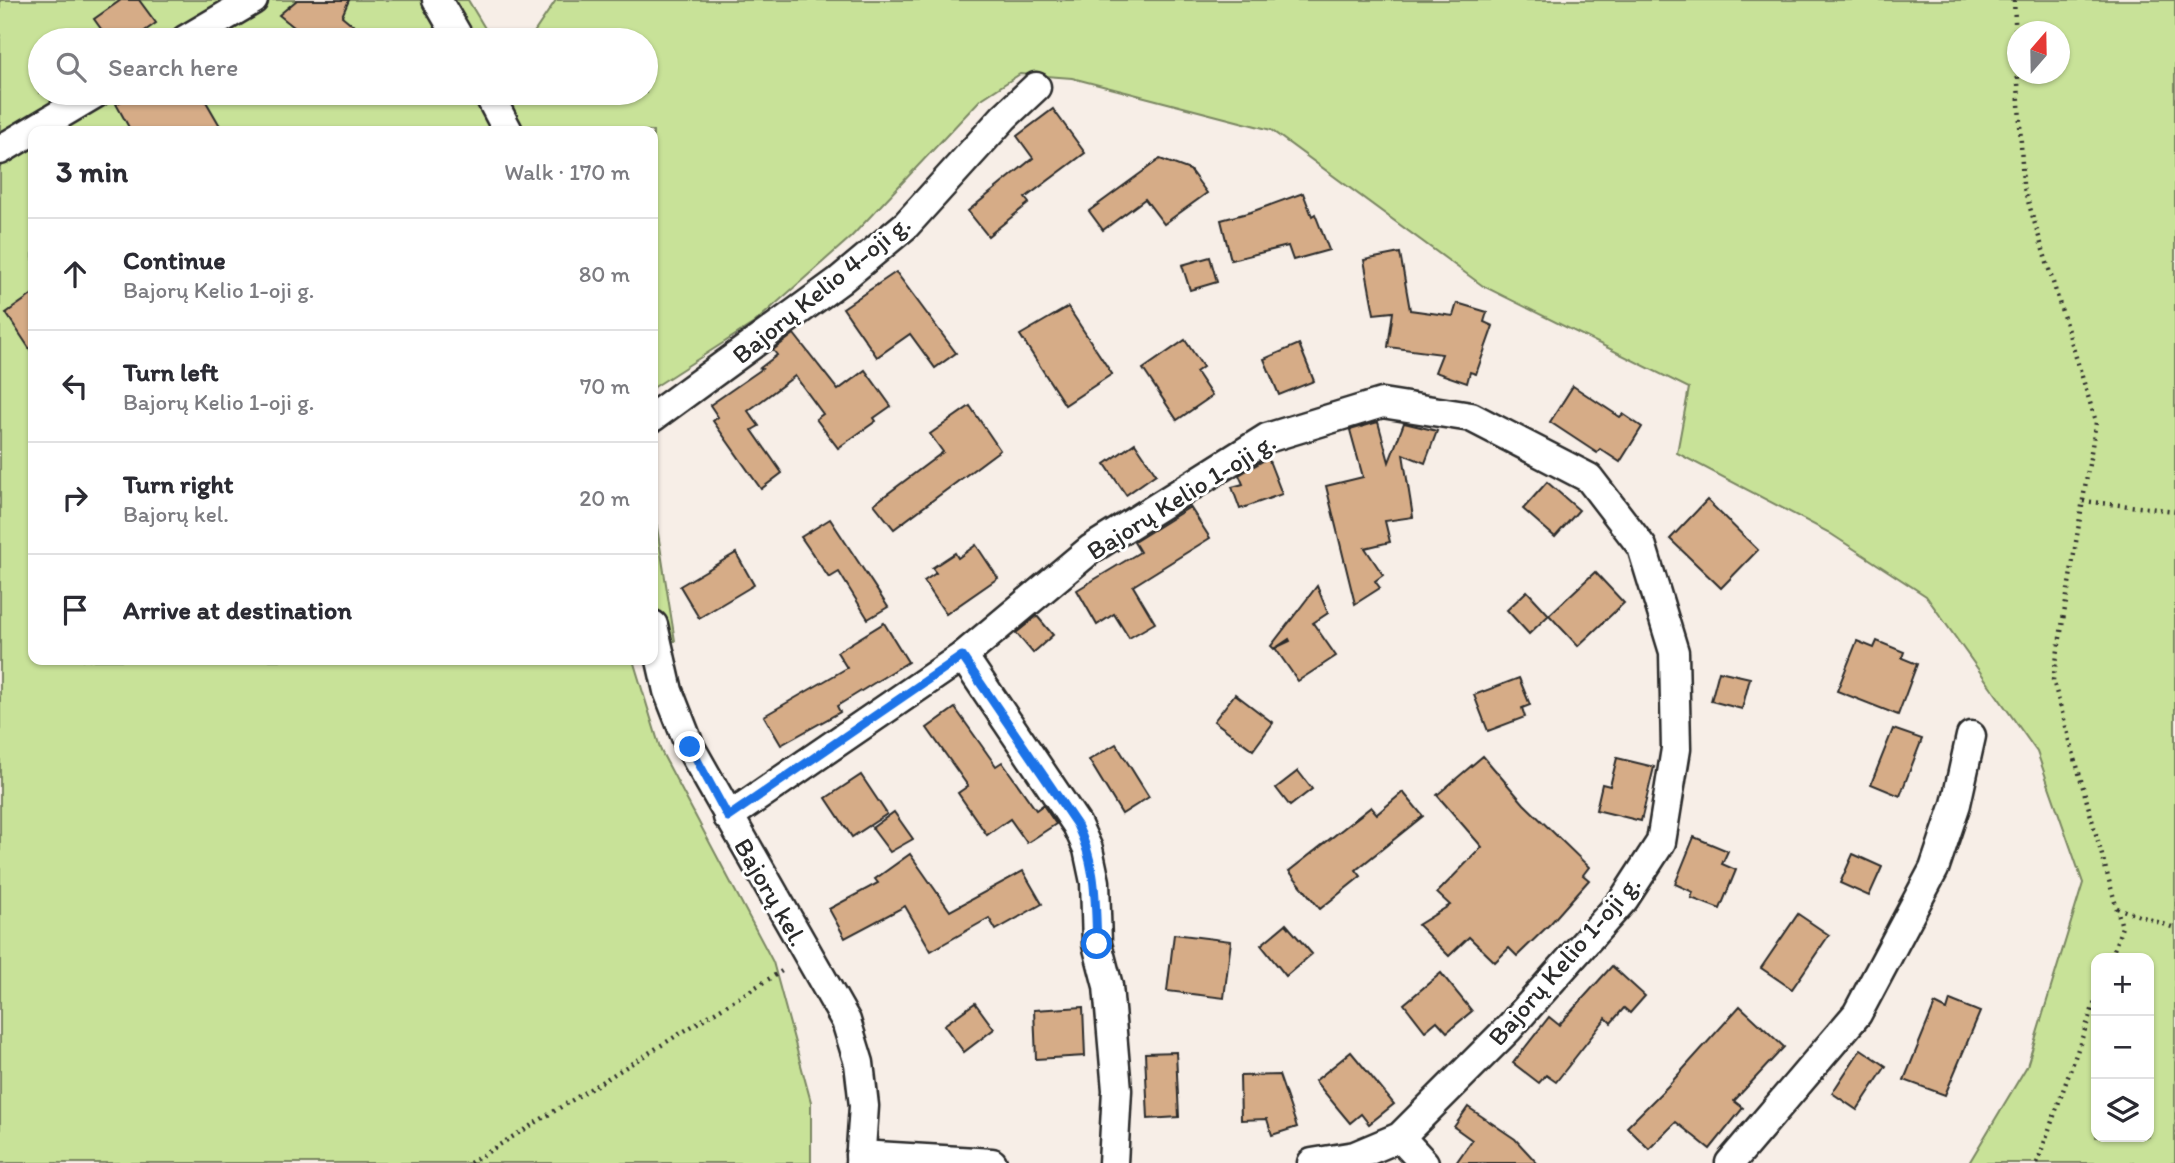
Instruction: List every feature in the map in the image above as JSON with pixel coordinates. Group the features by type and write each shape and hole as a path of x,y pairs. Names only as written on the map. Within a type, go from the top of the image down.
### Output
{"street":[{"path":"205,28 253,0"},
{"path":"437,0 453,28"},
{"name":"Bajorų Kelio 4-oji g.","path":"658,413 839,281 906,225 1004,117 1036,87"},
{"path":"40,126 76,105"},
{"path":"494,105 505,126"},
{"path":"0,150 28,133"},
{"name":"Bajorų Kelio 1-oji g.","path":"728,817 962,656 1091,549 1267,438 1382,403 1471,417 1589,478 1642,547 1674,652 1676,749 1661,842 1624,899 1508,1027 1400,1137 1355,1156 1312,1163"},
{"name":"Bajorų kel.","path":"658,647 668,691 690,747 846,1021 859,1063 864,1106 860,1159"},
{"path":"962,656 1077,825 1088,849 1095,882 1097,944 1108,986 1117,1090 1113,1163"},
{"path":"1730,1163 1857,1014 1934,869 1956,804 1971,736"},
{"path":"1400,1137 1424,1163"},
{"path":"860,1159 992,1163"}],"path":[{"path":"2014,0 2023,185 2096,422 2053,680 2122,928 2113,953"},
{"path":"2083,501 2175,512"},
{"path":"2117,908 2175,928"},
{"path":"470,1163 808,955"},
{"path":"2037,1163 2091,1013"}],"green space":[{"path":"0,0 468,0 485,28 28,28 28,105 658,105 658,28 537,28 556,0 2175,0 2175,1163 1969,1163 2027,1066 2083,883 2037,752 1926,596 1828,532 1677,453 1689,388 1483,286 1271,130 1072,78 1020,74 980,100 851,237 754,323 658,385 658,126 28,126 28,665 635,665 661,751 773,962 811,1102 811,1163 0,1163"},
{"path":"658,534 675,641 658,641"}],"building":[{"path":"121,0 139,0 156,23 149,28 100,28 94,19"},
{"path":"297,0 349,0 342,16 356,28 295,28 279,15"},
{"path":"117,105 208,105 220,126 128,126"},
{"path":"1053,109 1085,153 1025,198 1029,203 988,236 968,211 1033,158 1017,136"},
{"path":"1160,159 1190,170 1207,193 1164,224 1145,199 1103,230 1089,211"},
{"path":"1303,193 1312,216 1315,214 1329,250 1293,260 1288,246 1231,260 1221,220"},
{"path":"1400,253 1410,310 1453,316 1457,303 1487,312 1484,322 1493,326 1476,374 1470,372 1467,383 1435,372 1442,354 1388,347 1393,312 1374,314 1364,260"},
{"path":"1210,257 1217,282 1190,290 1182,265"},
{"path":"896,272 956,353 935,368 910,334 877,357 843,308"},
{"path":"28,298 28,346 6,313"},
{"path":"1068,307 1112,374 1065,405 1020,335"},
{"path":"794,334 838,390 865,370 891,406 874,418 876,421 838,448 816,419 823,414 795,376 748,411 759,426 752,430 782,473 761,489 713,421 718,417 710,405 762,369 760,368 777,355 773,350"},
{"path":"1185,340 1203,367 1196,372 1212,396 1177,420 1143,369"},
{"path":"1299,344 1314,381 1279,395 1264,359"},
{"path":"1573,386 1620,417 1623,414 1642,427 1620,462 1600,449 1597,453 1550,422"},
{"path":"970,406 1000,450 894,529 874,504 943,452 930,434"},
{"path":"1378,422 1389,462 1404,423 1437,431 1425,463 1403,454 1413,517 1385,521 1390,542 1365,548 1383,575 1375,581 1380,588 1355,604 1326,486 1363,477 1350,430"},
{"path":"1135,443 1156,474 1126,495 1105,464"},
{"path":"1268,458 1282,494 1240,509 1232,487 1243,484 1239,475"},
{"path":"1547,482 1579,510 1555,537 1523,509"},
{"path":"1707,500 1758,550 1721,588 1670,539"},
{"path":"1190,507 1210,538 1133,586 1155,623 1129,638 1114,614 1097,625 1077,590 1140,552 1134,542"},
{"path":"830,519 888,607 868,619 839,572 829,578 801,537"},
{"path":"976,545 998,578 946,614 924,581 936,573 932,568 955,553 958,558"},
{"path":"736,553 754,585 699,618 680,586"},
{"path":"1595,572 1624,603 1578,646 1549,615"},
{"path":"1317,586 1328,613 1313,623 1336,656 1298,681 1271,646"},
{"path":"1527,591 1549,615 1529,634 1507,610"},
{"path":"1037,616 1053,635 1033,653 1016,633"},
{"path":"884,623 908,662 837,706 840,712 781,745 764,716 847,668 837,652"},
{"path":"1857,641 1874,648 1877,641 1904,652 1902,658 1917,664 1898,715 1837,691"},
{"path":"1719,671 1750,678 1742,709 1711,701"},
{"path":"1519,678 1530,705 1522,708 1525,717 1488,731 1474,695"},
{"path":"1235,694 1273,723 1253,750 1214,721"},
{"path":"955,708 996,766 1002,762 1036,810 1043,805 1056,824 1027,843 1010,819 987,835 958,793 968,786 927,728"},
{"path":"1893,729 1922,739 1900,796 1871,784"},
{"path":"1116,744 1149,797 1122,814 1089,760"},
{"path":"1483,756 1524,804 1589,867 1583,875 1589,880 1551,923 1517,956 1509,948 1495,962 1469,937 1449,956 1418,925 1450,905 1437,893 1482,847 1437,795"},
{"path":"1617,758 1654,767 1641,821 1596,810 1602,784 1610,786"},
{"path":"1298,771 1312,789 1290,806 1276,788"},
{"path":"861,775 887,814 852,837 826,798"},
{"path":"1403,792 1423,816 1356,870 1361,876 1320,909 1289,871 1371,807 1377,814"},
{"path":"894,812 913,839 890,852 872,828"},
{"path":"1694,837 1728,851 1722,864 1736,870 1720,909 1691,898 1693,892 1675,884"},
{"path":"910,854 950,911 1023,871 1042,904 996,930 989,918 931,951 905,906 845,938 829,909 878,883 875,879"},
{"path":"1853,854 1882,867 1869,896 1840,883"},
{"path":"1798,914 1829,935 1792,989 1761,968"},
{"path":"1286,924 1312,954 1286,976 1261,945"},
{"path":"1174,934 1231,941 1224,998 1167,991"},
{"path":"1612,966 1645,996 1630,1013 1624,1008 1611,1023 1606,1018 1556,1082 1546,1075 1539,1083 1513,1063 1549,1017 1559,1025"},
{"path":"1441,973 1472,1011 1447,1032 1437,1021 1425,1031 1404,1004"},
{"path":"1950,1000 1980,1012 1945,1095 1904,1080 1935,1004 1947,1010"},
{"path":"975,1003 994,1029 964,1052 944,1025"},
{"path":"1740,1006 1784,1047 1734,1101 1743,1108 1710,1149 1676,1122 1649,1149 1627,1127"},
{"path":"1083,1007 1085,1056 1036,1059 1034,1010"},
{"path":"1861,1049 1886,1066 1857,1110 1832,1093"},
{"path":"1176,1052 1179,1117 1148,1119 1145,1053"},
{"path":"1351,1052 1394,1104 1369,1124 1361,1114 1350,1123 1315,1081"},
{"path":"1279,1075 1297,1127 1272,1135 1267,1119 1241,1120 1240,1076"},
{"path":"1468,1107 1515,1139 1537,1163 1456,1163 1472,1140 1454,1127"}],"route":[{"path":"690,747 728,817 962,656 1077,825 1088,849 1095,882 1097,944"}]}
